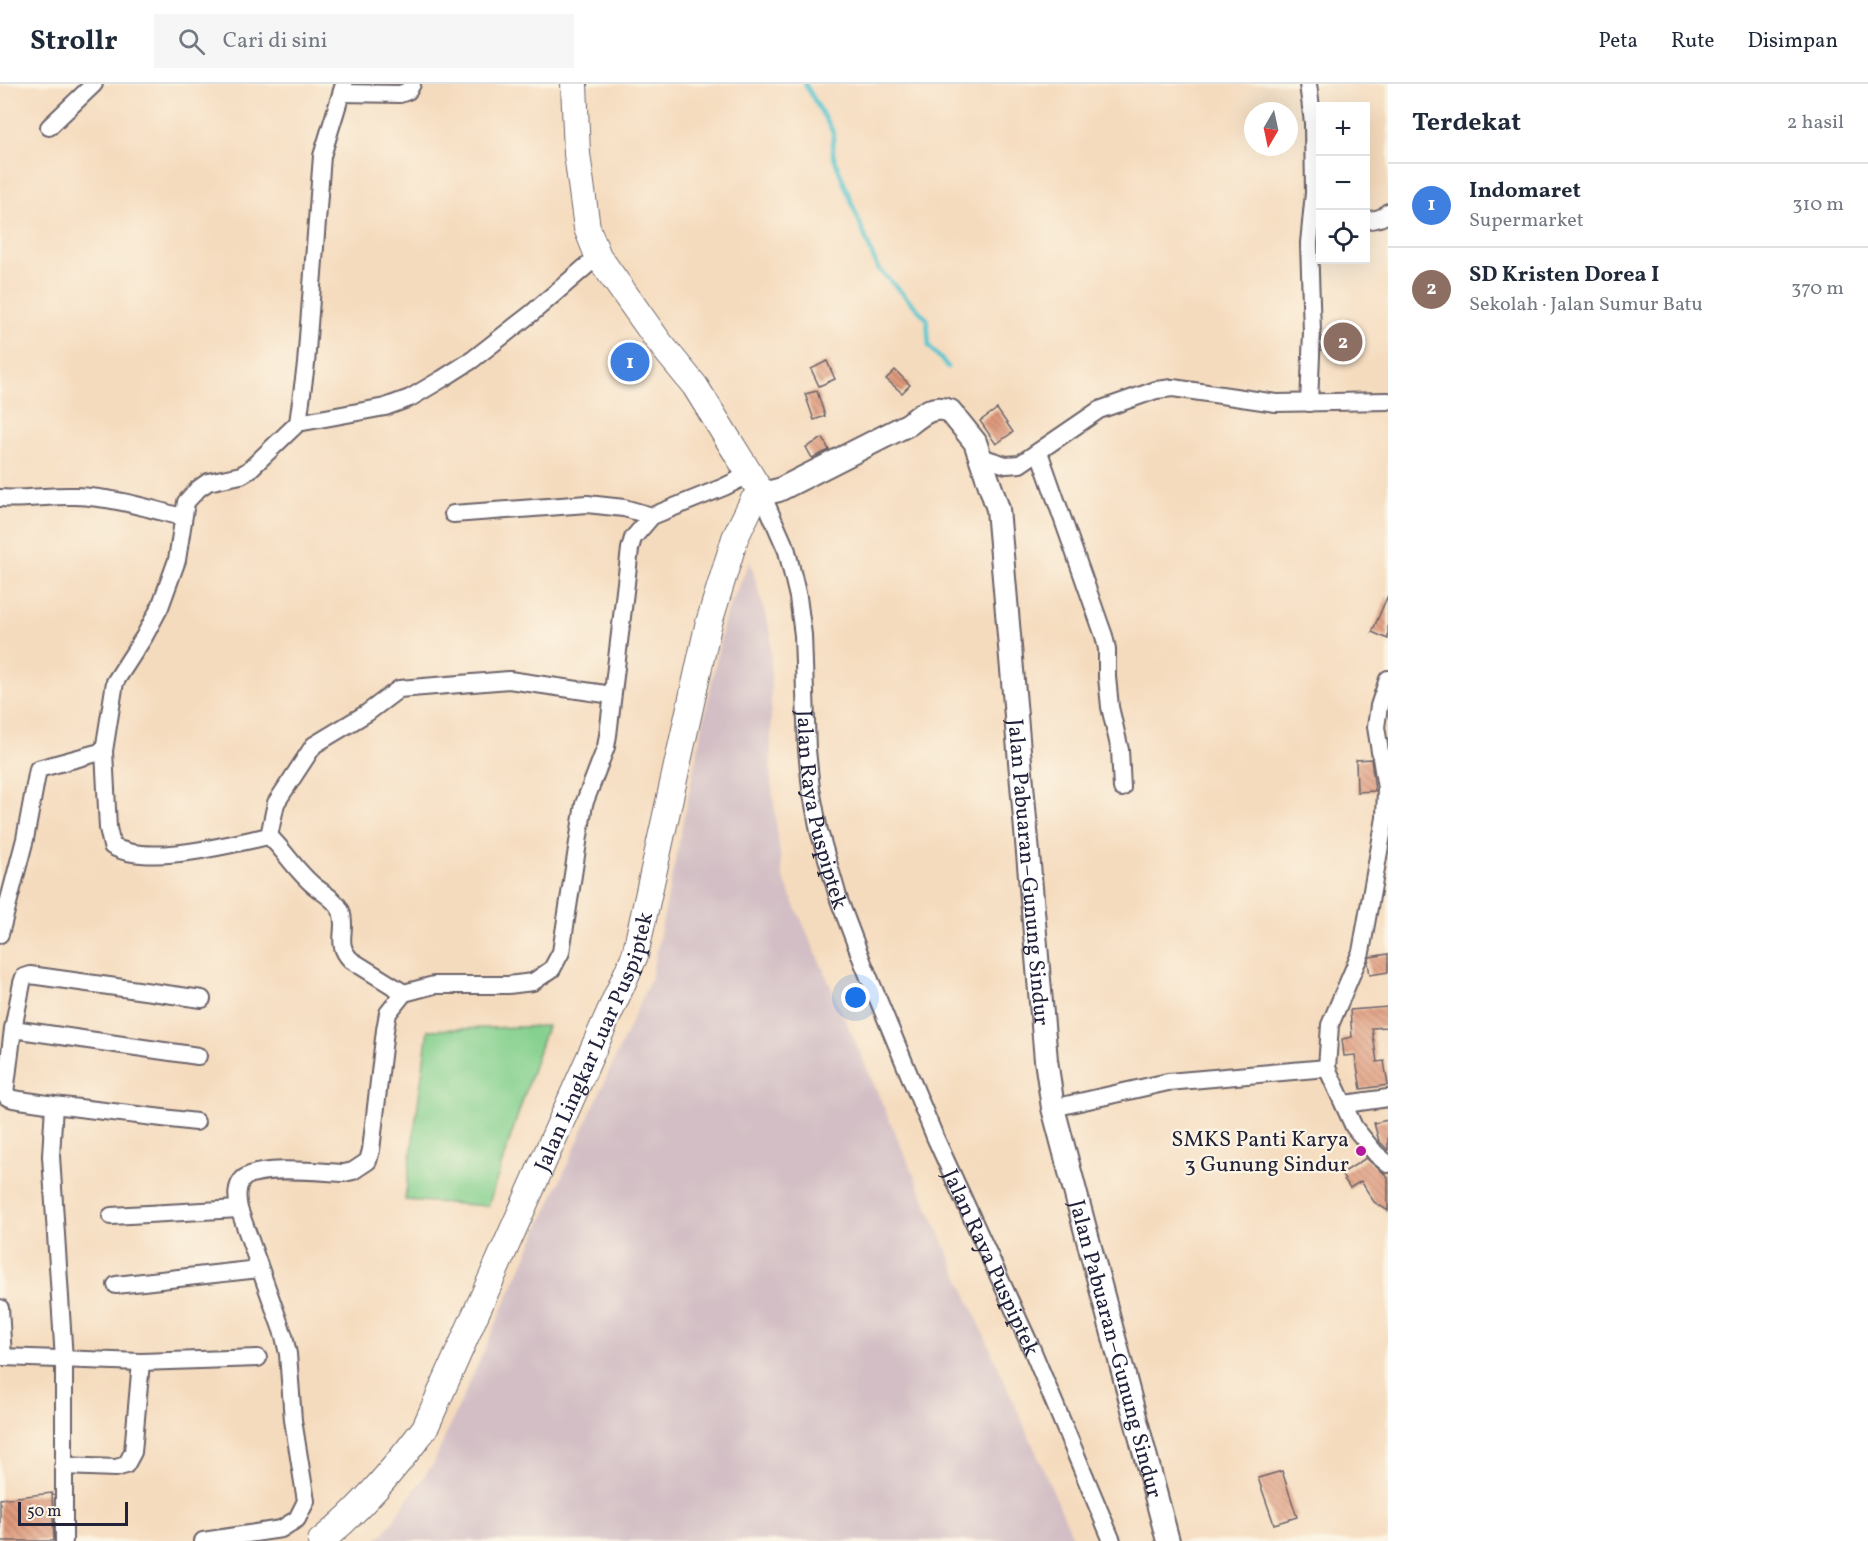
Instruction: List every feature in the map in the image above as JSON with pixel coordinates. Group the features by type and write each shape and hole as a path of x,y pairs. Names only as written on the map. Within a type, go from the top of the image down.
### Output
{"main road":[{"name":"Jalan Raya Puspiptek","path":"574,84 577,154 587,228 598,256 616,285 695,386 756,484"},
{"name":"Jalan Lingkar Luar Puspiptek","path":"321,1541 345,1521 394,1469 425,1428 630,965 637,944 708,626 735,538 753,501 756,484"}],"street":[{"path":"49,127 94,84"},
{"path":"298,423 306,364 322,156 343,88 400,93 408,91 412,84"},
{"path":"1308,84 1313,123 1316,218 1310,243 1312,332 1309,403"},
{"path":"1370,220 1379,219 1388,212"},
{"path":"269,836 168,855 135,853 115,848 110,842 104,751 116,682 160,607 177,560 186,501 208,482 241,475 248,471 298,423 385,407 410,398 472,360 598,256"},
{"path":"981,457 1006,465 1016,465 1039,453 1099,410 1156,390 1173,388 1265,403 1388,402"},
{"name":"Jalan Pabuaran–Gunung Sindur","path":"756,484 778,490 935,409 950,411 975,442 981,457 998,509 1046,1060 1053,1107 1167,1541"},
{"path":"1039,453 1104,636 1107,649 1110,707 1120,750 1122,788"},
{"path":"203,1541 280,1529 297,1519 306,1501 292,1419 288,1354 284,1336 239,1209 238,1188 245,1177 261,1171 344,1173 353,1171 368,1161 384,1030 388,1013 404,993 434,986 508,985 533,982 547,974 559,959 584,804 606,747 633,538 652,516 724,487 756,484"},
{"name":"Jalan Raya Puspiptek","path":"756,484 787,551 798,597 803,635 807,750 811,789 819,831 839,900 935,1137 1031,1347 1112,1541"},
{"path":"0,498 92,497 119,501 182,517"},
{"path":"453,514 586,504 624,508 652,516"},
{"path":"1388,679 1379,706 1376,727 1386,788 1385,819 1361,952 1330,1025 1327,1068 1354,1127 1376,1154 1388,1164"},
{"path":"269,836 276,802 314,745 367,713 399,689 509,680 612,695"},
{"path":"0,934 25,839 38,769 104,751"},
{"path":"269,836 314,886 336,903 342,919 342,944 345,954 404,993"},
{"path":"196,1122 54,1105 7,1097 5,1093 13,1029 24,977 30,975 202,999"},
{"path":"13,1029 198,1056"},
{"path":"1053,1107 1168,1082 1327,1068"},
{"path":"1345,1104 1388,1098"},
{"path":"54,1105 51,1156 64,1360 64,1541"},
{"path":"111,1216 239,1209"},
{"path":"116,1285 259,1269"},
{"path":"0,1308 2,1357 141,1362 258,1358"},
{"path":"63,1466 116,1468 126,1465 133,1452 141,1362"}],"shaded area":[{"path":"750,561 771,634 771,781 783,878 1075,1541 374,1541 383,1534 433,1464 651,978 725,617"}],"green space":[{"path":"547,1026 488,1206 405,1200 428,1030"}],"building":[{"path":"827,361 835,379 819,386 811,369"},
{"path":"895,370 910,385 902,393 886,379"},
{"path":"817,391 825,416 814,420 805,394"},
{"path":"997,409 1013,432 996,444 980,421"},
{"path":"823,438 829,450 812,458 806,447"},
{"path":"1388,595 1388,639 1372,632"},
{"path":"1371,759 1375,791 1357,792 1356,760"},
{"path":"1388,954 1388,972 1370,975 1368,962 1370,957"},
{"path":"1388,1007 1388,1027 1372,1028 1377,1062 1384,1061 1388,1085 1361,1089 1355,1055 1344,1056 1342,1039 1352,1037 1350,1010"},
{"path":"1388,1120 1388,1150 1379,1141 1374,1123"},
{"path":"1366,1158 1388,1177 1388,1211 1374,1202 1361,1181 1350,1188 1341,1174"},
{"path":"1282,1471 1297,1517 1274,1524 1258,1478"},
{"path":"52,1493 54,1541 0,1541 0,1499"}],"waterway":[{"path":"805,84 833,132 833,155 877,267 927,319 929,346 948,367"}],"place":[{"name":"SD Kristen Dorea I","path":"1343,342"},
{"name":"Indomaret","path":"630,362"},
{"name":"SMKS Panti Karya 3 Gunung Sindur","path":"1361,1151"}]}
